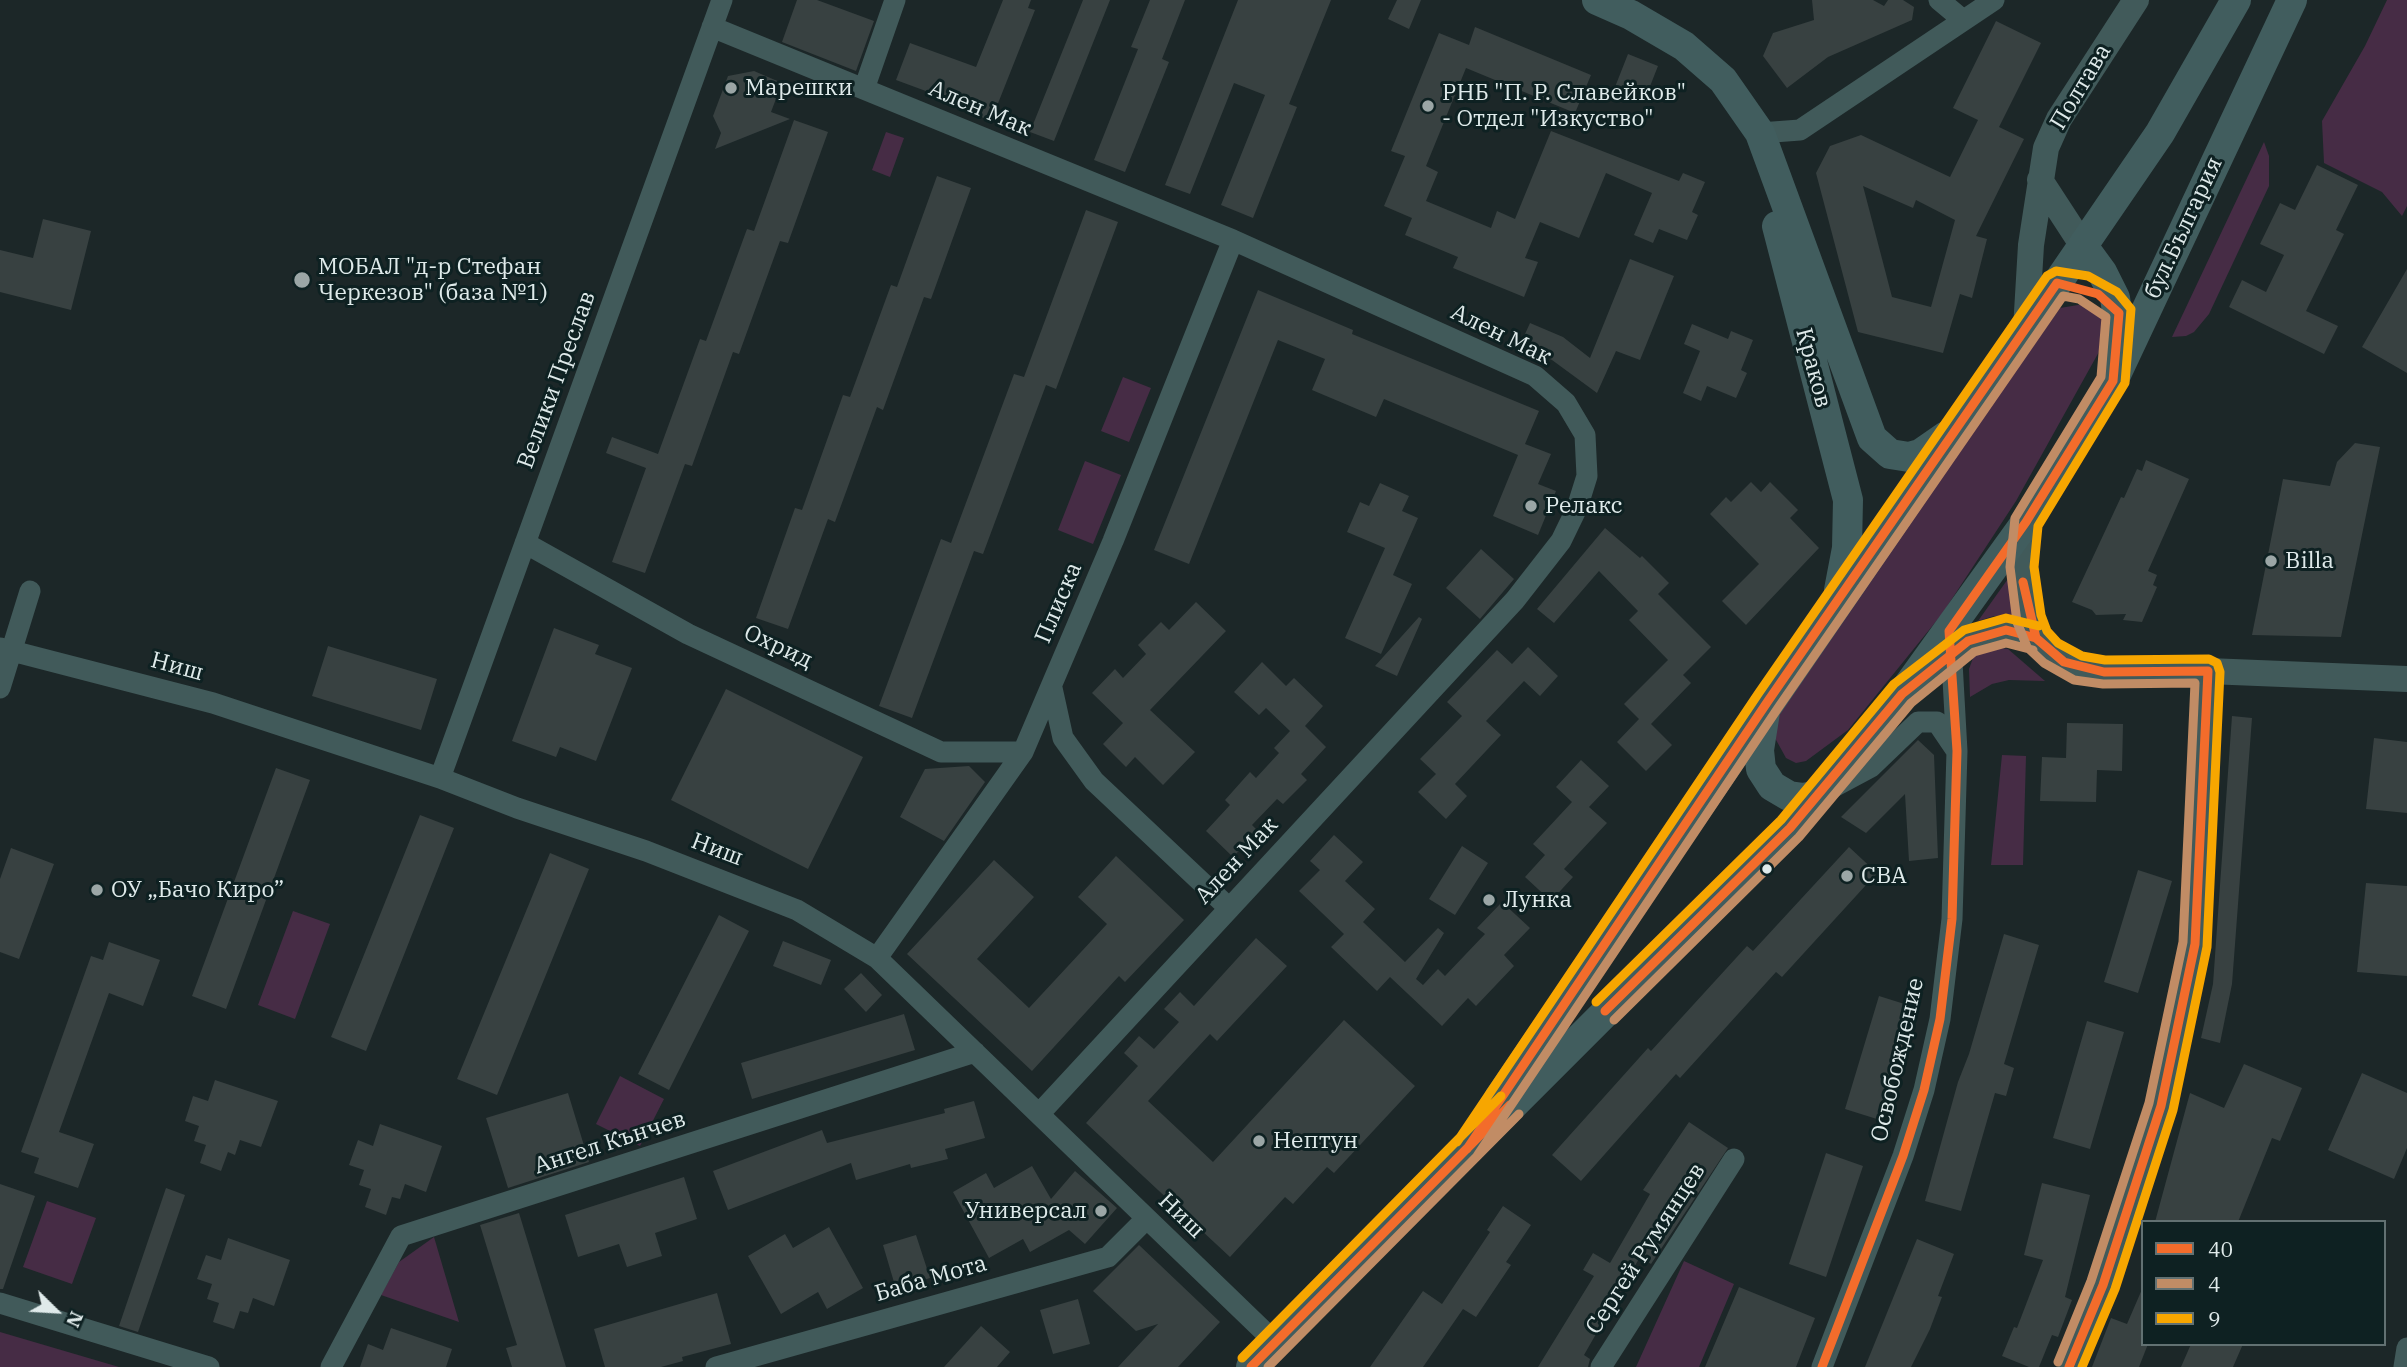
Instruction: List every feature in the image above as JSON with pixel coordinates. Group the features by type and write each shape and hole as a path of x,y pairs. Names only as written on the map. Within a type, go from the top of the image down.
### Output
{"main road":[{"name":"Краков","path":"1597,0 1631,15 1684,46 1723,80 1760,133 1872,438 1890,454 1909,457 1920,454 1958,428"},
{"path":"1251,1367 1467,1149 1768,701 2160,132 2236,0"},
{"name":"бул.България","path":"1467,1149 1820,794 1902,694 1950,643 2113,381 2292,0"},
{"name":"Краков","path":"1760,133 1783,254 1848,500 1847,548 1836,603"},
{"path":"2082,246 2102,272 2119,313 2113,381"},
{"path":"2057,283 2098,294 2119,313"},
{"path":"1768,701 1759,743 1761,769 1772,786 1789,796 1804,798 1820,794"}],"street":[{"name":"Велики Преслав","path":"440,778 722,0"},
{"path":"864,89 895,0"},
{"path":"1938,0 1963,20"},
{"path":"1760,133 1801,130 1994,0"},
{"name":"Полтава","path":"2026,329 2031,244 2046,148 2059,120 2136,0"},
{"name":"Ален Мак","path":"712,27 1233,240 1535,376 1566,404 1585,435 1587,475 1577,508 1561,541 1508,608 1039,1114"},
{"path":"2040,180 2082,246"},
{"name":"Плиска","path":"877,958 1023,751 1052,688 1233,240"},
{"path":"2026,522 2022,580 2029,618 2036,638 2051,653 2078,668 2104,672 2208,671 2407,679"},
{"name":"Охрид","path":"525,543 688,634 941,752 1023,751"},
{"path":"0,688 6,649 30,591"},
{"path":"1950,643 1968,641 2006,629 2036,638"},
{"name":"Освобождение","path":"1822,1367 1903,1156 1924,1090 1940,1018 1952,919 1957,751 1950,643"},
{"name":"Ниш","path":"6,649 213,703 440,778 797,910 877,958 1275,1342"},
{"path":"2069,1367 2103,1285 2161,1106 2195,944 2208,671"},
{"path":"1052,688 1063,738 1094,781 1229,908"},
{"path":"1820,794 1871,767 1918,722 1937,722 1957,751"},
{"name":"Ангел Кънчев","path":"331,1367 401,1236 975,1052"},
{"name":"Сергей Румянцев","path":"1601,1367 1734,1158"},
{"name":"Баба Мота","path":"716,1367 1108,1257 1146,1219"},
{"path":"0,1303 209,1367"},
{"path":"2404,1367 2407,1348"}],"shaded area":[{"path":"2387,0 2407,0 2407,206 2402,216 2382,192 2324,163 2322,121 2365,46"},
{"path":"886,132 904,138 890,177 872,170"},
{"path":"2264,142 2269,156 2269,186 2209,314 2194,332 2186,336 2172,337"},
{"path":"2084,304 2095,309 2105,321 2105,341 2016,501 1942,614 1848,730 1806,761 1796,763 1786,758 1775,738 1778,707 2060,308"},
{"path":"1123,377 1151,388 1129,442 1101,431"},
{"path":"1085,461 1121,475 1093,544 1058,530"},
{"path":"2010,576 2023,620 1994,616 1978,621"},
{"path":"1990,646 2008,649 2045,681 2009,680 1992,684 1970,697 1969,669 1973,658 1979,650"},
{"path":"2002,755 2026,756 2023,865 1991,865"},
{"path":"293,911 330,924 295,1019 258,1005"},
{"path":"620,1076 664,1099 640,1146 596,1124"},
{"path":"47,1201 96,1218 72,1284 23,1267"},
{"path":"434,1237 459,1322 381,1295 399,1262"},
{"path":"1684,1261 1734,1284 1699,1367 1636,1367"},
{"path":"0,1332 119,1367 0,1367"}],"building":[{"path":"797,0 817,0 874,21 856,71 782,42"},
{"path":"1003,0 1031,0 1028,8 1035,10 991,121 960,108 961,104 896,80 910,43 976,67"},
{"path":"1083,0 1110,0 1054,141 1030,132"},
{"path":"1150,0 1185,0 1162,59 1169,62 1125,172 1094,160 1138,49 1131,47"},
{"path":"1238,0 1331,0 1289,104 1297,107 1253,218 1221,205 1265,95 1234,83 1190,194 1165,185"},
{"path":"1397,0 1421,0 1409,29 1388,19"},
{"path":"1812,0 1873,0 1884,6 1888,0 1903,0 1914,7 1912,20 1828,57 1787,88 1763,56 1773,33 1814,20"},
{"path":"1996,21 2041,43 1999,127 2024,139 1976,236 1987,239 1972,298 1960,294 1943,353 1858,332 1816,173 1830,146 1861,135 1950,177 1978,120 1953,108","holes":["1863,186 1913,208 1916,200 1955,220 1931,307 1892,297"]},
{"path":"1475,27 1591,75 1575,113 1466,68 1426,166 1438,172 1426,201 1491,228 1497,211 1515,219 1551,131 1679,181 1683,173 1705,182 1692,212 1698,215 1687,240 1659,229 1653,243 1634,235 1652,193 1606,173 1579,238 1540,222 1525,258 1538,262 1524,297 1453,268 1458,257 1405,235 1412,218 1384,206 1405,156 1391,151 1439,33 1469,45"},
{"path":"1628,54 1658,66 1645,99 1615,87"},
{"path":"754,71 782,83 771,112 790,119 715,149 721,133 713,116 728,76"},
{"path":"794,120 828,132 788,243 780,241 739,354 733,352 692,466 685,464 645,573 612,562 646,468 606,453 612,437 658,454 700,339 706,341 747,229 754,231"},
{"path":"2317,165 2358,185 2336,230 2344,234 2306,311 2338,326 2324,354 2229,307 2242,280 2266,292 2284,255 2260,244 2280,203 2295,210"},
{"path":"937,176 971,188 931,299 924,297 883,410 877,407 835,522 828,519 788,629 756,618 795,508 802,510 843,395 850,397 891,285 897,287"},
{"path":"1086,210 1118,222 1056,389 1046,385 983,554 974,551 912,718 879,706 941,539 951,543 1014,374 1024,377"},
{"path":"43,219 91,231 71,310 0,292 0,250 33,258"},
{"path":"1630,259 1674,276 1640,360 1616,351 1597,393 1552,360 1520,345 1530,323 1563,337 1590,358"},
{"path":"2407,269 2407,373 2362,347"},
{"path":"1258,290 1353,330 1352,334 1539,411 1525,444 1551,454 1538,484 1556,491 1538,535 1493,516 1518,455 1384,399 1376,417 1312,390 1325,359 1278,340 1189,564 1154,550"},
{"path":"1692,324 1728,339 1731,331 1753,340 1741,370 1747,373 1736,398 1707,386 1701,401 1683,393 1700,351 1684,344"},
{"path":"2355,443 2380,447 2341,637 2252,635 2283,479 2330,486 2337,462"},
{"path":"2146,460 2189,479 2148,571 2157,575 2153,585 2157,587 2142,622 2123,620 2126,614 2096,615 2092,610 2072,602 2121,497 2124,498 2137,469 2142,471"},
{"path":"1751,482 1761,492 1770,482 1798,510 1790,518 1819,548 1746,625 1722,601 1759,564 1710,514 1726,497 1731,502"},
{"path":"1380,483 1409,496 1402,511 1418,518 1393,575 1412,584 1381,654 1345,638 1385,548 1347,532 1360,502 1369,506"},
{"path":"1605,528 1640,558 1642,556 1669,583 1658,594 1711,647 1683,675 1691,683 1651,724 1672,745 1646,771 1617,742 1639,719 1624,704 1668,660 1629,620 1638,611 1599,571 1554,623 1537,609"},
{"path":"1481,549 1514,579 1480,619 1446,588"},
{"path":"1196,602 1226,631 1150,710 1195,752 1163,785 1135,757 1126,767 1103,744 1123,723 1092,693 1115,669 1123,678 1146,654 1138,645 1161,622 1169,630"},
{"path":"1419,617 1422,619 1397,676 1375,666"},
{"path":"554,628 599,645 595,654 632,668 596,761 560,747 556,757 512,741"},
{"path":"328,646 437,679 421,730 312,696"},
{"path":"1528,647 1558,676 1540,696 1524,681 1486,721 1501,735 1455,784 1467,796 1446,819 1418,792 1436,774 1420,759 1462,716 1447,702 1497,650 1512,664"},
{"path":"1262,662 1286,686 1294,678 1323,706 1305,726 1326,747 1301,774 1307,780 1283,804 1277,799 1252,825 1258,831 1233,857 1206,831 1230,805 1225,800 1250,772 1256,778 1279,753 1274,748 1290,731 1266,708 1259,715 1234,692"},
{"path":"726,689 863,757 808,869 671,800"},
{"path":"2232,716 2252,718 2232,984 2220,1043 2201,1038 2213,984"},
{"path":"2067,723 2123,724 2122,771 2097,770 2096,802 2040,801 2042,757 2066,758"},
{"path":"2374,738 2407,742 2407,813 2366,809"},
{"path":"1918,740 1934,755 1938,858 1909,861 1905,794 1866,833 1841,817"},
{"path":"1581,760 1609,786 1589,807 1607,823 1564,869 1573,877 1551,901 1525,877 1545,855 1533,844 1572,802 1556,787"},
{"path":"969,766 985,782 944,841 900,817 925,769"},
{"path":"276,768 310,780 226,1009 192,996"},
{"path":"420,815 454,828 366,1051 331,1037"},
{"path":"1334,835 1363,862 1345,881 1375,909 1363,922 1405,962 1438,928 1444,933 1416,979 1423,985 1438,969 1445,976 1485,934 1477,928 1502,902 1530,928 1504,955 1514,966 1476,1006 1468,998 1442,1026 1390,977 1377,991 1331,947 1344,934 1299,891 1320,870 1310,861"},
{"path":"1462,846 1488,863 1455,915 1429,899"},
{"path":"1849,847 1877,873 1782,977 1776,972 1680,1078 1676,1074 1581,1181 1552,1155 1648,1048 1651,1051 1747,946 1753,951"},
{"path":"11,848 54,864 19,959 0,952 0,879"},
{"path":"550,853 589,869 497,1095 457,1079"},
{"path":"1116,856 1184,920 1125,982 1119,976 1032,1071 907,954 994,860 1034,897 977,959 1029,1008 1107,924 1078,897"},
{"path":"2138,870 2172,881 2138,993 2104,982"},
{"path":"2366,883 2407,886 2407,976 2357,972"},
{"path":"719,915 749,931 669,1090 638,1074"},
{"path":"2004,934 2039,945 2004,1064 2014,1068 2006,1096 1995,1093 1961,1211 1925,1201 1958,1082 1969,1054"},
{"path":"1256,938 1287,966 1217,1041 1210,1034 1148,1101 1213,1162 1344,1020 1415,1086 1334,1173 1327,1167 1293,1204 1285,1197 1230,1257 1086,1123 1138,1066 1124,1053 1139,1036 1154,1049 1179,1022 1164,1009 1180,992 1194,1006"},
{"path":"783,941 831,960 821,985 773,966"},
{"path":"109,942 160,960 143,1006 109,993 59,1132 94,1144 78,1188 34,1173 39,1158 21,1152 91,956 103,960"},
{"path":"861,973 882,995 866,1012 844,989"},
{"path":"1879,996 1914,1007 1880,1120 1845,1109"},
{"path":"904,1014 915,1050 752,1099 741,1063"},
{"path":"2087,1021 2124,1032 2090,1149 2053,1138"},
{"path":"2244,1064 2302,1088 2280,1141 2272,1138 2239,1220 2156,1220 2190,1093 2224,1108"},
{"path":"2362,1073 2407,1093 2407,1148 2394,1179 2328,1150"},
{"path":"215,1080 278,1101 261,1147 240,1140 235,1155 228,1152 221,1171 200,1163 206,1145 194,1141 199,1126 185,1121 193,1096 208,1101"},
{"path":"568,1093 589,1162 508,1188 486,1118"},
{"path":"974,1101 985,1138 945,1149 948,1159 911,1168 910,1164 856,1180 851,1163 728,1210 713,1171 822,1130 827,1143 945,1113 944,1109"},
{"path":"1689,1122 1728,1148 1651,1264 1640,1257 1584,1355 1590,1359 1588,1367 1538,1367 1594,1276 1583,1270 1593,1253 1610,1263 1650,1194 1643,1190"},
{"path":"380,1124 442,1146 426,1192 405,1184 400,1199 392,1197 386,1215 365,1207 371,1189 359,1185 364,1170 349,1165 358,1140 373,1146"},
{"path":"1826,1153 1863,1166 1826,1277 1789,1264"},
{"path":"1032,1166 1051,1199 1075,1171 1117,1208 1085,1244 1069,1230 1030,1252 1023,1239 989,1258 953,1192 986,1173 994,1188"},
{"path":"684,1177 697,1219 655,1233 662,1256 627,1267 619,1244 578,1257 565,1215"},
{"path":"2042,1183 2090,1195 2065,1297 2072,1300 2058,1337 2052,1335 2039,1367 2029,1367 2002,1356 2014,1327 2017,1328 2043,1260 2024,1255"},
{"path":"0,1184 35,1196 3,1289 0,1289"},
{"path":"166,1188 185,1195 138,1332 119,1326"},
{"path":"1503,1206 1531,1225 1506,1262 1511,1265 1476,1317 1463,1309 1423,1367 1370,1367 1423,1291 1442,1304 1490,1232 1487,1230"},
{"path":"519,1213 566,1367 512,1367 506,1348 517,1345 480,1225"},
{"path":"829,1227 863,1288 827,1309 818,1292 781,1314 748,1256 785,1234 793,1248"},
{"path":"916,1235 930,1278 896,1289 883,1245"},
{"path":"228,1238 290,1260 274,1306 253,1298 248,1313 240,1311 234,1329 213,1322 219,1303 207,1299 212,1284 197,1279 206,1255 221,1260"},
{"path":"1917,1239 1954,1254 1938,1296 1942,1297 1930,1329 1911,1367 1865,1367"},
{"path":"1139,1245 1220,1322 1178,1367 1118,1367 1158,1324 1136,1331 1093,1291"},
{"path":"1739,1287 1815,1318 1796,1367 1705,1367"},
{"path":"2141,1292 2141,1346 2147,1346 2139,1367 2092,1367 2111,1318 2127,1324"},
{"path":"717,1293 731,1344 682,1357 683,1361 661,1367 605,1367 594,1329"},
{"path":"1078,1299 1090,1344 1053,1354 1040,1310"},
{"path":"981,1326 1010,1352 997,1367 944,1367"},
{"path":"391,1328 452,1349 446,1367 360,1367 368,1344 383,1350"},
{"path":"2190,1346 2242,1346 2233,1367 2181,1367"}],"transit line":[{"name":"9","path":"1457,1142 1758,694 2047,276 2056,271 2088,276 2117,292 2131,309 2125,383 2038,526 2034,567 2041,615 2047,631 2058,643 2082,656 2105,660 2209,659 2217,663 2220,672 2207,947 2173,1110 2115,1289 2082,1367"},
{"name":"40","path":"1467,1149 1768,701 2057,283 2098,294 2119,313 2113,381 2026,522 1949,631 1957,751 1952,919 1940,1019 1924,1090 1903,1156 1822,1367"},
{"name":"4","path":"1477,1156 1778,708 2063,296 2079,299 2106,317 2101,377 2015,518 2010,567 2017,622 2027,647 2044,663 2074,680 2103,684 2195,683 2183,942 2149,1103 2091,1281 2058,1362"},
{"name":"40","path":"2023,582 2036,638 2064,662 2104,672 2208,671 2195,944 2161,1106 2103,1285 2069,1367"},
{"name":"9","path":"1596,1002 1781,820 1894,684 1964,630 2006,618 2039,626"},
{"name":"40","path":"1605,1011 1790,828 1902,694 1968,641 2006,630 2036,638"},
{"name":"4","path":"1614,1020 1799,837 1911,703 1974,652 2006,643 2033,650"},
{"name":"9","path":"1242,1358 1501,1096"},
{"name":"40","path":"1251,1367 1510,1105"},
{"name":"4","path":"1268,1367 1519,1114"}],"place":[{"name":"Марешки","path":"731,88"},
{"name":"РНБ \"П. Р. Славейков\" - Отдел \"Изкуство\"","path":"1428,106"},
{"name":"МОБАЛ \"д-р Стефан Черкезов\" (база №1)","path":"302,280"},
{"name":"Релакс","path":"1531,506"},
{"name":"Billa","path":"2271,561"},
{"name":"CBA","path":"1847,876"},
{"name":"ОУ „Бачо Киро”","path":"97,890"},
{"name":"Лунка","path":"1489,900"},
{"name":"Нептун","path":"1259,1141"},
{"name":"Универсал","path":"1101,1211"}]}
